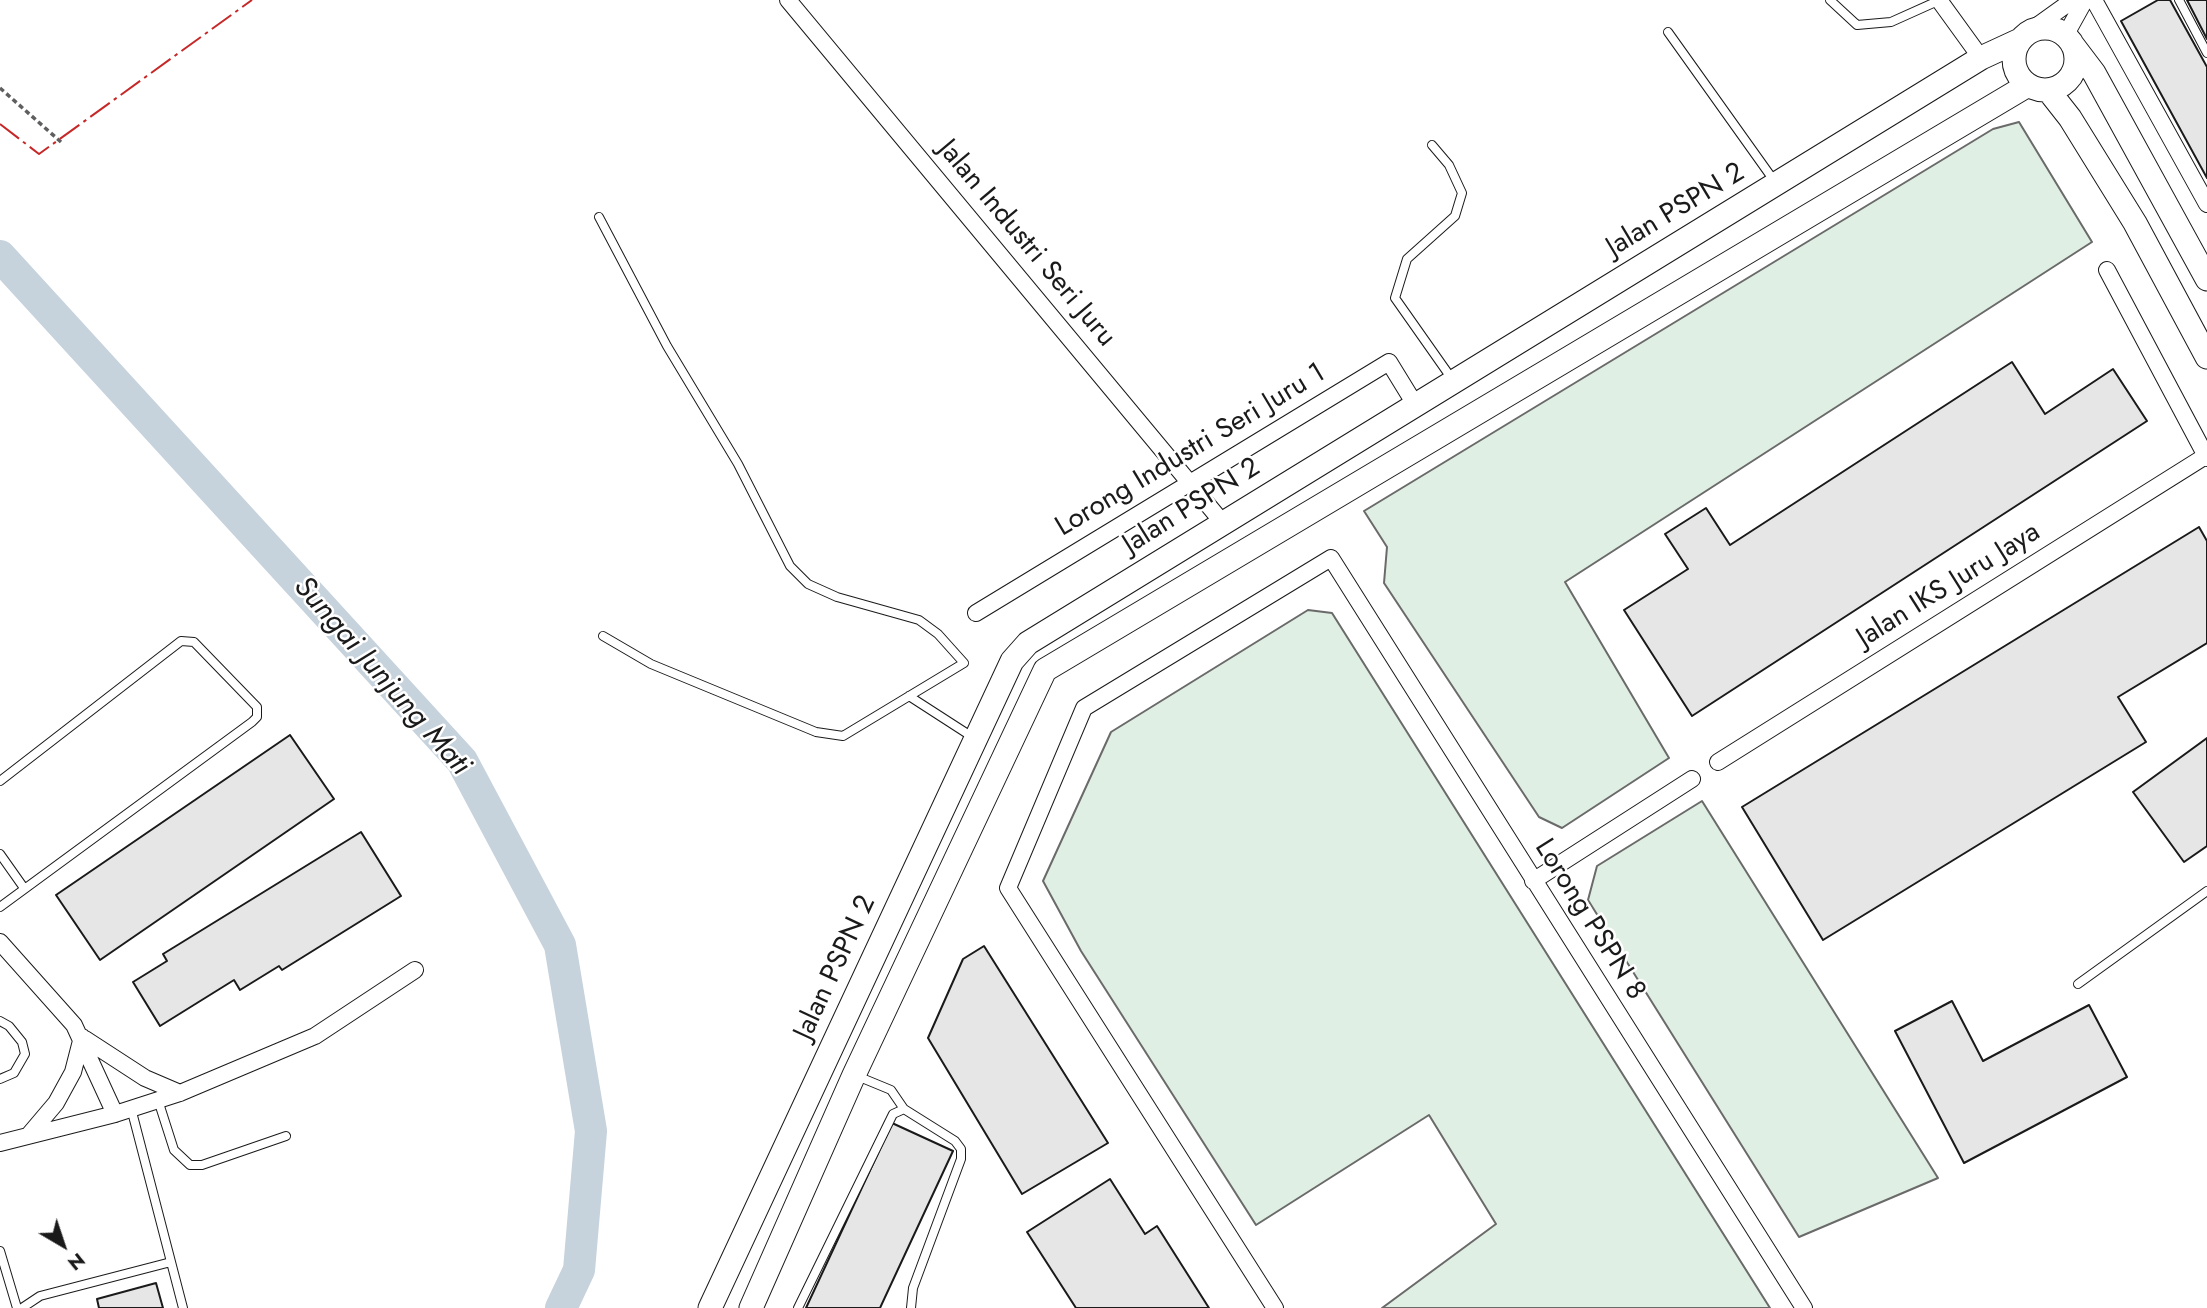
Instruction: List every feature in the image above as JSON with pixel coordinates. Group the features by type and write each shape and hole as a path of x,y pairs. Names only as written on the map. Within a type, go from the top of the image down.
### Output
{"street":[{"name":"Jalan Industri Seri Juru","path":"788,0 1223,523"},
{"path":"1940,0 1981,58"},
{"path":"2073,0 2024,37 2015,49 2015,69 2070,118 2135,223 2207,358"},
{"path":"751,1308 855,1074 1045,670 2038,88 2058,87 2072,73 2076,63 2069,40 2085,0"},
{"path":"2094,0 2207,204"},
{"path":"2024,37 2047,28 2069,40 2101,84 2207,279"},
{"name":"Jalan PSPN 2","path":"710,1308 1012,661 1028,643 1981,58 2024,37"},
{"path":"2107,270 2207,456"},
{"name":"Lorong Industri Seri Juru 1","path":"976,613 1389,362 1416,405"},
{"name":"Jalan IKS Juru Jaya","path":"1718,762 2207,456"},
{"name":"Lorong PSPN 8","path":"1275,1308 1008,888 1084,708 1331,558 1804,1308"},
{"path":"1533,881 1692,779"},
{"path":"0,942 82,1037 123,1111"},
{"path":"0,1143 180,1093 316,1036 415,970"},
{"path":"82,1037 145,1078 180,1093"},
{"path":"28,1136 56,1104 68,1083 82,1037"}],"lane":[{"path":"1829,0 1857,25 1891,22 1940,0"},
{"path":"2179,0 2207,53"},
{"path":"1668,32 1777,185"},
{"path":"1433,145 1448,165 1462,192 1455,216 1407,259 1395,299 1454,382"},
{"path":"598,217 667,346 738,464 790,566 808,584 837,597 919,620 938,634 964,663 843,736 816,732 651,664 603,636"},
{"path":"0,781 181,641 194,642 257,707 257,717 252,722 0,907"},
{"path":"909,696 975,739"},
{"path":"0,854 24,888"},
{"path":"2078,984 2207,891"},
{"path":"0,1021 9,1026 22,1042 25,1054 14,1073 0,1079"},
{"path":"855,1074 891,1090 904,1109 955,1141 961,1149 961,1159 913,1288 911,1308"},
{"path":"158,1100 174,1150 190,1164 202,1165 286,1136"},
{"path":"798,1308 892,1114 904,1109"},
{"path":"123,1111 183,1308"},
{"path":"0,1251 17,1308"},
{"path":"22,1308 40,1296 171,1262"}],"path":[{"path":"0,88 61,142"}],"green space":[{"path":"2019,122 2092,242 1565,582 1669,758 1562,828 1539,817 1384,583 1387,547 1364,511 1993,129"},
{"path":"1308,610 1332,613 1770,1308 1382,1308 1496,1224 1429,1115 1256,1225 1081,951 1043,881 1111,732"},
{"path":"1702,801 1938,1178 1799,1237 1588,900 1597,866"}],"building":[{"path":"2158,0 2170,0 2207,67 2207,178 2121,21"},
{"path":"2187,0 2207,0 2207,39"},
{"path":"2012,362 2045,414 2113,369 2147,421 1692,716 1624,610 1688,569 1665,534 1706,508 1730,545"},
{"path":"2199,527 2207,541 2207,643 2118,697 2146,742 1823,940 1742,807"},
{"path":"290,735 334,799 100,960 56,895"},
{"path":"2207,738 2207,846 2184,862 2133,792"},
{"path":"361,832 401,896 282,970 279,966 240,990 234,980 160,1026 133,982 167,961 163,954"},
{"path":"984,946 1108,1143 1022,1194 928,1038 963,959"},
{"path":"1952,1001 1983,1061 2089,1005 2127,1077 1964,1163 1895,1031"},
{"path":"892,1123 953,1151 880,1308 806,1308"},
{"path":"1110,1179 1145,1234 1157,1226 1209,1308 1076,1308 1027,1232"},
{"path":"156,1283 163,1308 99,1308 97,1299"}],"waterway":[{"name":"Sungai Junjung Mati","path":"0,256 462,761 560,945 591,1131 579,1270 561,1308"}],"power":[{"path":"0,124 39,154 252,0"}]}
